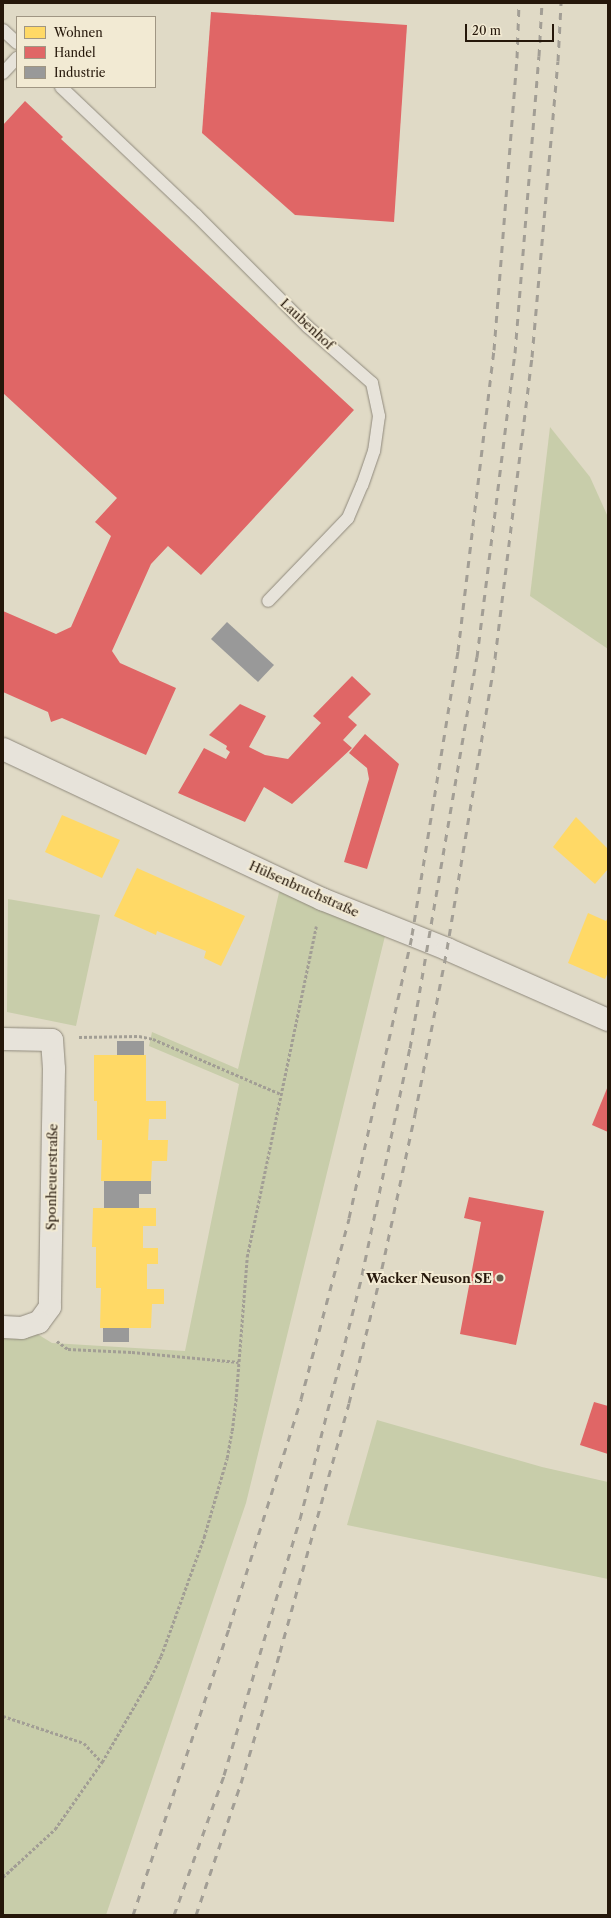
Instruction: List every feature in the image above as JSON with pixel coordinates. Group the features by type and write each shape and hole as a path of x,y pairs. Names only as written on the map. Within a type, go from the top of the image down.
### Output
{"street":[{"name":"Hülsenbruchstraße","path":"3,749 322,899 447,950 608,1020"},
{"path":"3,1039 52,1040"},
{"name":"Sponheuerstraße","path":"39,1322 50,1307 54,1069 52,1040"},
{"path":"3,1327 22,1328 39,1322"}],"lane":[{"path":"3,30 16,42"},
{"path":"3,73 16,59"},
{"name":"Laubenhof","path":"61,88 196,215 308,327 372,383 379,416 374,451 362,486 348,518 268,601"}],"path":[{"path":"3,1877 55,1828 102,1762 151,1677 161,1656 204,1537 227,1458 236,1397 247,1257 322,899"},
{"path":"52,1040 81,1037 140,1036 153,1039 281,1094"},
{"path":"39,1322 49,1333 68,1349 132,1352 239,1362"},
{"path":"3,1716 84,1743 102,1762"}],"green space":[{"path":"550,427 590,477 608,517 608,649 530,596"},
{"path":"281,884 386,932 246,1503 106,1915 3,1915 3,1329 26,1327 52,1343 185,1351 239,1084 149,1046 152,1032 238,1069"},
{"path":"8,899 100,915 76,1026 7,1012"},
{"path":"377,1420 542,1467 608,1482 608,1579 347,1525"}],"building: Wohnen":[{"path":"62,815 120,840 102,878 45,852"},
{"path":"576,817 608,849 608,869 595,884 553,847"},
{"path":"137,868 245,916 221,966 204,958 206,951 157,931 156,935 114,916"},
{"path":"588,913 606,921 608,917 608,972 605,979 568,963"},
{"path":"94,1055 146,1055 146,1101 166,1101 166,1119 149,1119 148,1140 168,1140 167,1161 152,1161 151,1181 101,1181 102,1140 97,1140 97,1101 94,1101"},
{"path":"93,1208 156,1208 156,1226 143,1226 143,1248 158,1248 158,1264 147,1264 147,1289 164,1289 164,1304 152,1304 151,1328 100,1328 101,1288 96,1288 96,1247 92,1247"}],"building: Handel":[{"path":"211,12 407,25 394,222 295,215 202,133"},
{"path":"25,101 63,137 61,139 354,410 201,575 168,546 151,564 112,651 120,663 176,688 146,755 62,718 51,722 48,712 3,692 3,611 56,634 71,627 111,536 95,522 117,498 3,393 3,125"},
{"path":"352,676 371,694 348,717 357,725 343,740 352,748 292,804 264,787 245,822 178,793 204,748 226,759 230,752 226,749 227,746 209,735 240,704 266,716 249,747 265,755 288,759 321,723 313,716"},
{"path":"365,734 399,764 367,869 344,862 369,779 367,768 349,753"},
{"path":"608,1086 608,1132 592,1125"},
{"name":"Wacker Neuson SE","path":"469,1197 544,1211 516,1345 460,1334 481,1222 464,1218"},
{"path":"594,1402 608,1406 608,1454 580,1445"}],"building: Industrie":[{"path":"227,622 274,665 258,682 211,639"},
{"path":"117,1041 144,1041 144,1055 117,1055"},
{"path":"104,1181 151,1181 151,1194 139,1194 139,1208 104,1208"},
{"path":"103,1328 129,1328 129,1342 103,1342"}],"railway":[{"path":"133,1915 229,1628 301,1399 349,1218 412,935 458,651 494,350 517,58 519,3"},
{"path":"174,1915 224,1775 300,1519 362,1275 410,1048 477,657 515,353 542,3"},
{"path":"196,1915 241,1783 280,1652 349,1403 379,1282 415,1114 447,949 495,658 532,357 558,61 561,3"}],"place":[{"name":"Wacker Neuson SE","path":"500,1278"}]}
